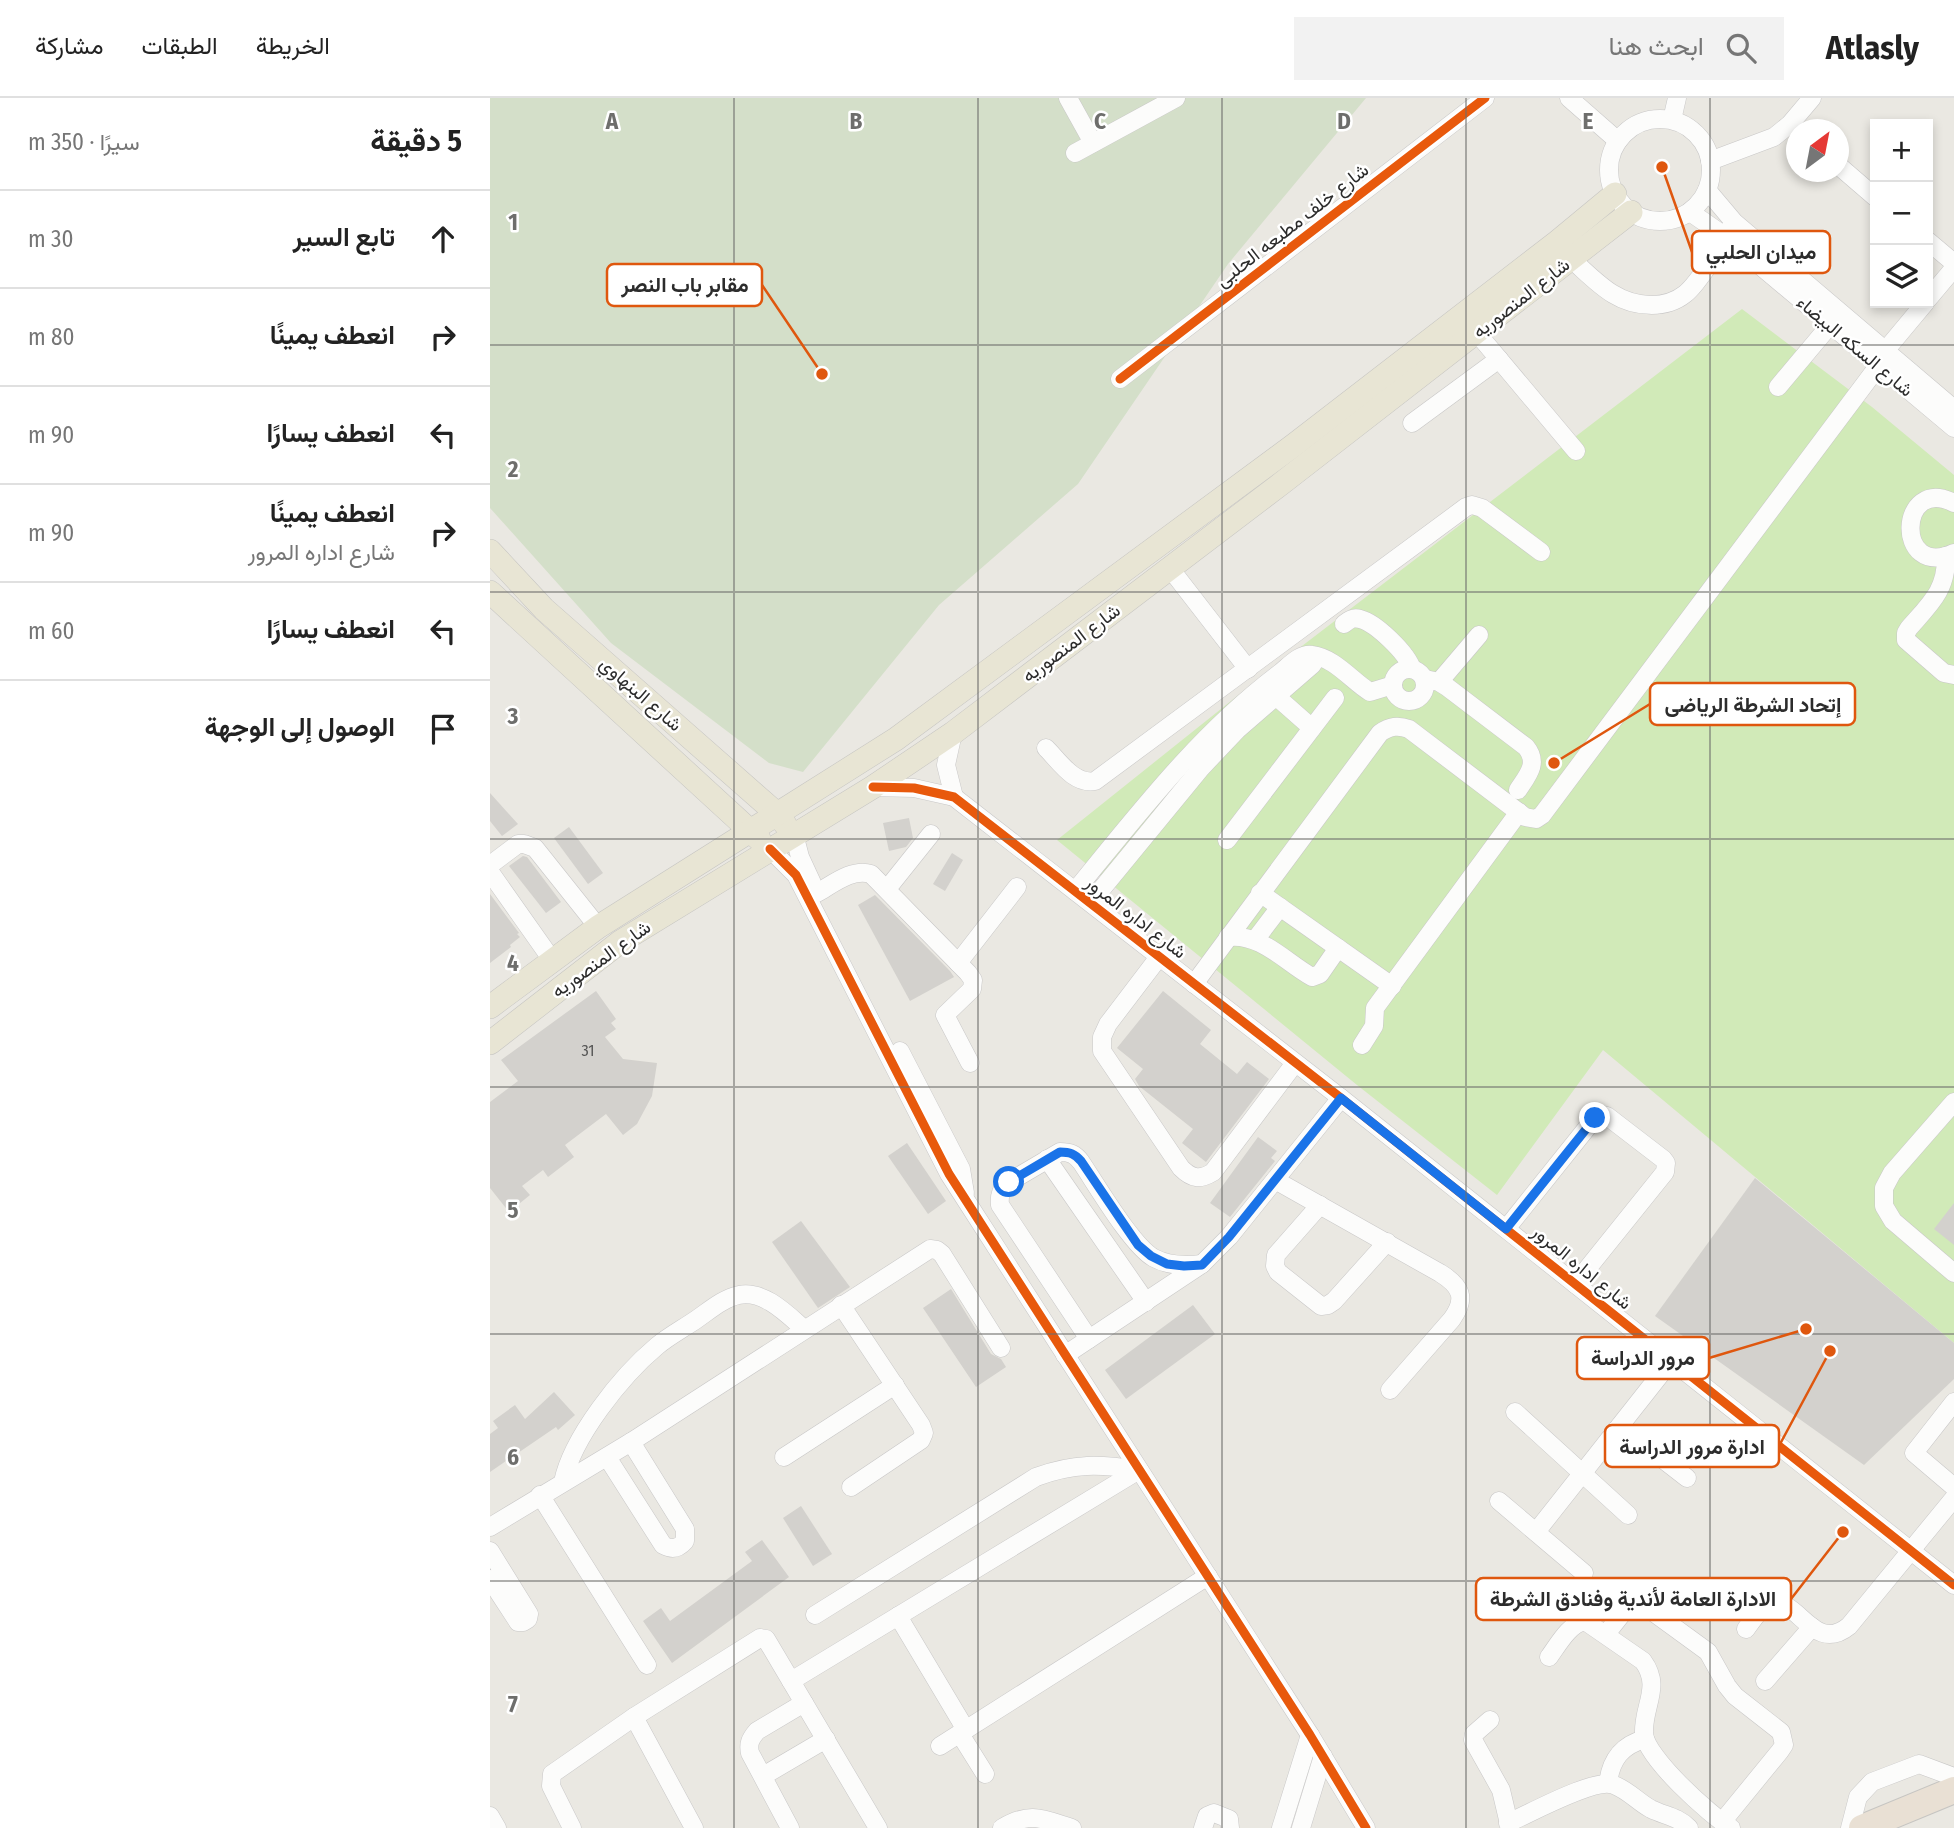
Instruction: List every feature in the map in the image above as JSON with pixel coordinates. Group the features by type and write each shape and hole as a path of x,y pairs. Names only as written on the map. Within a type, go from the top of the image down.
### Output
{"highway":[{"path":"1862,1828 1954,1790"}],"main road":[{"name":"شارع المنصوريه","path":"1564,250 1615,194"},
{"name":"شارع المنصوريه","path":"490,1043 621,942 873,787 953,733 1170,567 1564,250 1631,212"},
{"name":"شارع المنصوريه","path":"490,1007 598,927 896,739 1294,445 1470,323"},
{"path":"1155,547 1170,567"},
{"name":"شارع البنهاوي","path":"490,551 544,609 776,813 794,834"},
{"name":"شارع البنهاوي","path":"490,593 770,849"},
{"path":"896,739 912,761"}],"street":[{"path":"1069,98 1093,143"},
{"path":"1075,153 1176,98"},
{"name":"شارع خلف مطبعه الحلبى","path":"1119,379 1485,98"},
{"path":"1569,98 1618,141"},
{"path":"1672,120 1676,98"},
{"path":"1710,161 1774,137 1790,124 1812,98"},
{"path":"1672,120 1686,126 1706,147 1711,176 1700,202 1690,212 1667,221 1654,221 1631,212 1615,194 1609,167 1618,141 1629,130 1642,122 1672,120"},
{"path":"1849,175 1870,193"},
{"name":"شارع السكه البيضاء","path":"1707,190 1730,230 1830,325 1954,409"},
{"name":"شارع السكه البيضاء","path":"1690,212 1730,230 1882,358 1954,428"},
{"path":"1564,250 1610,293 1621,299 1651,305 1671,302 1691,289 1730,230"},
{"path":"1932,245 1954,265 1933,292"},
{"path":"1194,984 1380,733 1387,728 1402,726 1409,729 1519,812 1530,819 1542,815 1921,308"},
{"path":"1470,323 1576,451"},
{"path":"1778,387 1830,325"},
{"path":"1412,423 1499,359"},
{"path":"1954,503 1936,498 1926,501 1917,507 1911,516 1909,527 1916,547 1935,557 1950,555 1943,586 1906,633 1906,640 1944,673 1954,675"},
{"path":"1046,748 1076,778 1083,782 1095,781 1466,507 1472,505 1482,508 1541,552"},
{"path":"1170,567 1248,669"},
{"path":"1344,624 1354,619 1365,621 1402,649 1425,677 1526,747 1531,753 1532,767 1518,790"},
{"path":"1393,685 1399,697 1412,701 1419,698 1423,693 1425,677 1479,635"},
{"path":"1075,891 1162,786 1225,721 1312,665 1317,657 1330,662 1370,692 1393,685 1399,673 1425,677"},
{"path":"1270,691 1312,728"},
{"path":"1091,902 1201,768 1270,691"},
{"path":"1227,840 1335,698"},
{"path":"953,733 946,765 954,797"},
{"name":"شارع اداره المرور","path":"873,787 914,788 954,797 1341,1098 1954,1586"},
{"path":"1362,1045 1374,1026 1373,1011 1519,812"},
{"path":"794,834 804,869 961,1169 965,1196"},
{"path":"887,889 931,834"},
{"path":"490,865 518,844 535,848 598,927"},
{"path":"770,849 796,875 943,1162 1310,1735 1366,1828"},
{"path":"817,893 855,873 863,871 871,874 958,963 973,980 972,989 947,1012 946,1019 970,1063"},
{"path":"490,872 552,960"},
{"path":"958,963 1017,887"},
{"path":"1260,893 1392,986"},
{"path":"1255,940 1280,907"},
{"path":"1228,937 1241,936 1255,940 1311,977 1320,974 1338,948"},
{"path":"1159,957 1108,1024 1102,1037 1102,1051 1181,1168 1190,1177 1202,1178 1213,1172 1295,1063"},
{"path":"1065,1354 1202,1265 1229,1237 1341,1098"},
{"path":"1954,1102 1892,1173 1884,1188 1884,1206 1893,1221 1954,1273"},
{"path":"1506,1229 1598,1114 1607,1116 1664,1159 1665,1172 1575,1284"},
{"path":"1088,1339 1000,1205 999,1196 1003,1188 1060,1152 1076,1155 1138,1245 1167,1264 1202,1265"},
{"path":"1047,1160 1146,1302"},
{"path":"1275,1180 1446,1277 1460,1293 1460,1307 1452,1319 1390,1390"},
{"path":"1083,1211 1105,1197"},
{"path":"1320,1205 1276,1255 1274,1261 1278,1272 1321,1306 1328,1306 1334,1301 1387,1242"},
{"path":"490,1527 631,1442 930,1249 937,1250 1001,1348"},
{"path":"563,1482 566,1465 582,1434 640,1362 657,1346 726,1300 741,1294 758,1296 774,1304 804,1329"},
{"path":"841,1305 921,1424 924,1433 921,1440 851,1487"},
{"path":"1536,1532 1671,1361"},
{"path":"784,1457 895,1385"},
{"path":"1954,1402 1914,1453 1954,1487"},
{"path":"1515,1412 1628,1516"},
{"path":"1620,1426 1687,1478"},
{"path":"607,1457 663,1545 675,1548 681,1546 685,1541 685,1529 631,1442"},
{"path":"815,1615 1036,1477 1060,1468 1086,1464 1139,1470"},
{"path":"791,1681 1139,1470"},
{"path":"540,1495 647,1665"},
{"path":"1746,1629 1761,1610 1769,1604 1780,1603 1821,1633 1831,1635 1841,1632 1849,1626 1954,1498"},
{"path":"1499,1501 1584,1573"},
{"path":"490,1551 529,1614 528,1619 519,1622 490,1579"},
{"path":"940,1746 1208,1576"},
{"path":"1605,1634 1629,1605 1638,1601 1708,1652 1735,1696 1781,1732 1784,1745 1721,1821 1696,1828"},
{"path":"898,1616 985,1774"},
{"path":"1549,1657 1578,1622 1585,1621 1643,1661 1652,1681 1645,1739 1653,1753 1689,1793 1721,1821"},
{"path":"1765,1681 1812,1627"},
{"path":"572,1828 551,1786 552,1774 634,1717 760,1638 766,1639 878,1828"},
{"path":"790,1828 750,1754 749,1745 751,1737 757,1731 804,1703"},
{"path":"634,1717 694,1828"},
{"path":"1490,1720 1474,1734 1473,1740 1501,1790 1507,1806 1509,1826 1590,1786 1608,1783 1622,1789 1649,1808 1680,1819 1689,1828"},
{"path":"1281,1828 1310,1735"},
{"path":"762,1776 826,1739"},
{"path":"1608,1783 1609,1770 1614,1759 1633,1742 1645,1739"},
{"path":"1301,1828 1323,1756"},
{"path":"1850,1828 1858,1797 1872,1782 1919,1764 1954,1777"},
{"path":"1669,1815 1689,1793"},
{"path":"1203,1828 1207,1816 1214,1813 1230,1819 1230,1828"},
{"path":"490,1816 497,1828"},
{"path":"1002,1828 1030,1817 1072,1828"}],"green space":[{"path":"490,98 1366,98 1228,264 1078,484 939,605 803,772 769,763 611,643 490,508"},
{"path":"1742,309 1872,407 1954,475 1954,1343 1603,1050 1497,1195 1357,1085 1057,840 1251,685"}],"building":[{"path":"490,793 518,824 502,836 490,821"},
{"path":"909,818 913,838 906,847 889,851 883,823"},
{"path":"569,827 603,873 588,884 554,838"},
{"path":"952,853 963,860 945,891 933,884"},
{"path":"523,856 527,857 561,902 546,913 509,866"},
{"path":"490,894 520,937 490,963"},
{"path":"875,895 954,977 910,1001 858,905"},
{"path":"596,991 616,1019 611,1023 616,1029 605,1037 623,1059 657,1063 652,1096 637,1124 623,1135 606,1114 565,1145 574,1157 548,1177 543,1170 522,1186 530,1195 509,1212 490,1188 490,1102 518,1081 501,1060"},
{"path":"1163,991 1211,1030 1200,1044 1237,1074 1247,1062 1269,1079 1206,1162 1182,1143 1193,1129 1139,1086 1135,1079 1143,1069 1117,1048"},
{"path":"1258,1137 1277,1151 1271,1158 1275,1161 1230,1217 1210,1203"},
{"path":"907,1143 946,1201 928,1214 888,1156"},
{"path":"1755,1178 1954,1343 1954,1379 1864,1465 1655,1316"},
{"path":"1954,1203 1954,1245 1934,1229"},
{"path":"801,1221 850,1287 818,1308 772,1242"},
{"path":"951,1289 991,1354 1001,1359 1006,1367 976,1387 923,1308"},
{"path":"1193,1305 1215,1334 1126,1399 1105,1370"},
{"path":"554,1392 575,1415 558,1430 556,1427 490,1472 490,1434 498,1428 493,1421 515,1405 525,1419"},
{"path":"801,1506 832,1554 813,1566 783,1518"},
{"path":"762,1540 789,1577 672,1663 643,1621 661,1608 670,1621 752,1561 745,1552"}],"cycle path":[{"path":"1120,379 1485,98"},
{"path":"873,787 914,788 954,797 1341,1098 1954,1585"},
{"path":"770,849 796,875 949,1174 1310,1735 1366,1828"}],"place":[{"name":"ميدان الحلبي","path":"1662,167"},
{"name":"مقابر باب النصر","path":"822,374"},
{"name":"إتحاد الشرطة الرياضى","path":"1554,763"},
{"name":"مرور الدراسة","path":"1806,1329"},
{"name":"ادارة مرور الدراسة","path":"1830,1351"},
{"name":"الادارة العامة لأندية وفنادق الشرطة","path":"1843,1532"}],"route":[{"path":"1009,1182 1060,1152 1076,1155 1138,1245 1167,1264 1202,1265 1229,1237 1341,1098 1506,1229 1595,1118"}]}
